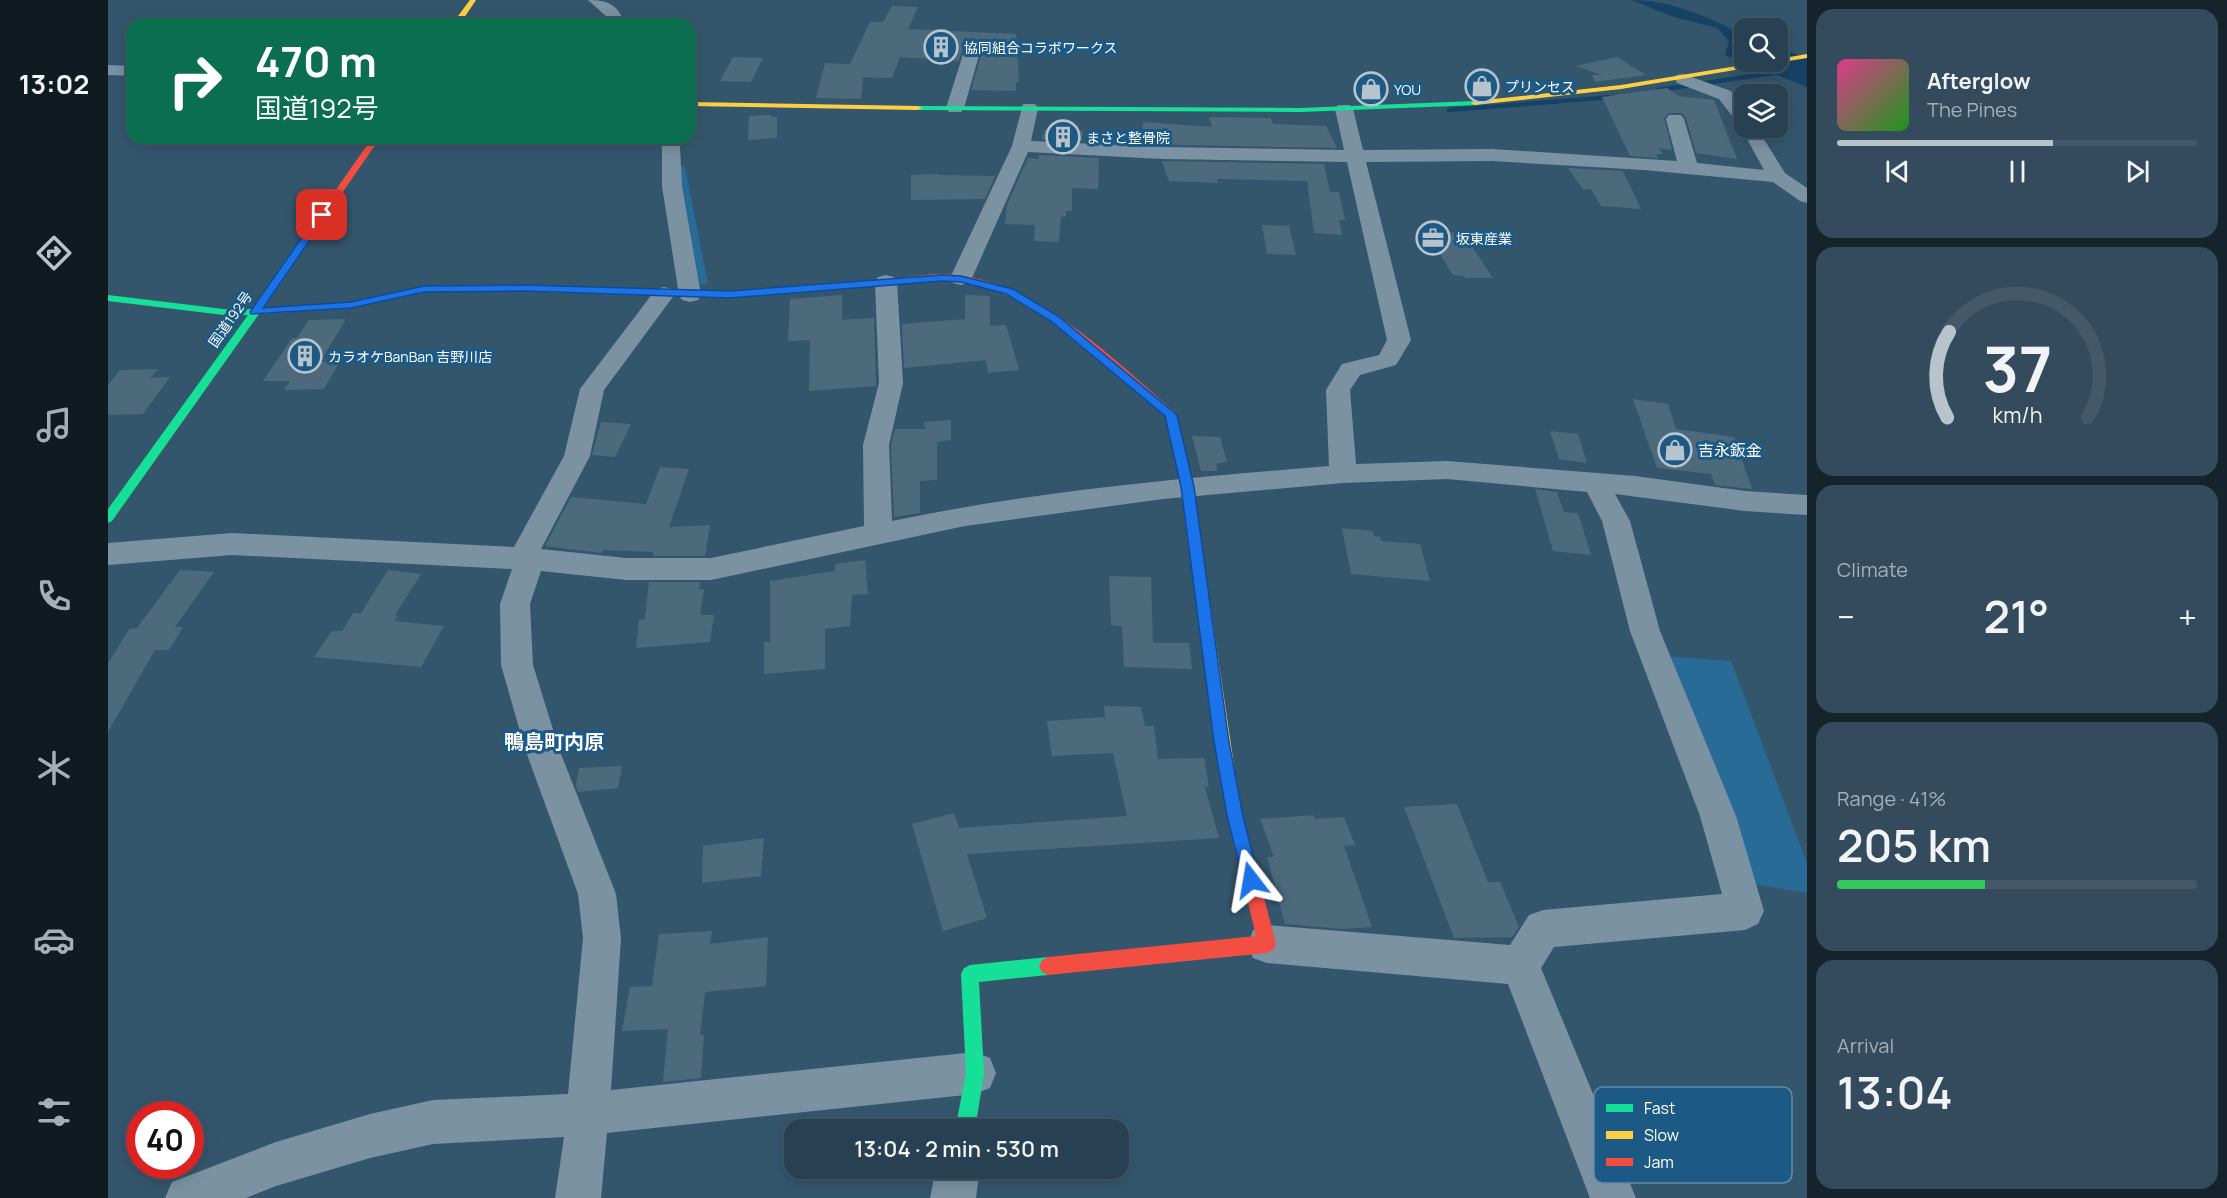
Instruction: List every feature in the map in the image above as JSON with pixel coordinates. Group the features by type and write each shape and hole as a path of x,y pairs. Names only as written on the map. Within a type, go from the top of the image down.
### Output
{"main road":[{"path":"460,18 473,0"},
{"path":"696,104 778,108 1345,112 1491,102 1694,82 1807,56"},
{"name":"国道192号","path":"108,518 372,144"},
{"path":"108,298 232,313 351,305 424,289 525,288 690,295 961,279 1010,292 1054,318 1171,415 1187,487 1221,742 1235,816 1267,944 970,974 975,1073 967,1119"}],"street":[{"path":"595,0 615,18"},
{"path":"955,108 974,45"},
{"path":"108,70 126,71"},
{"path":"1694,82 1725,95 1734,108"},
{"path":"961,279 1020,146 1029,108"},
{"path":"1343,474 1338,390 1351,369 1389,360 1399,340 1345,112"},
{"path":"1675,119 1689,168"},
{"path":"1754,138 1778,177 1807,197"},
{"path":"670,144 672,186 690,295"},
{"path":"1020,146 1162,153 1356,156 1492,155 1689,168 1778,177"},
{"path":"878,534 876,445 891,383 886,282"},
{"path":"578,1198 588,1114 602,938 597,894 542,750 517,666 515,604 526,559 578,456 592,389 664,294"},
{"path":"108,554 232,544 526,559 626,569 711,569 965,516 1187,487 1343,474 1447,470 1596,483 1745,501 1807,505"},
{"path":"1520,965 1543,929 1745,911 1718,816 1645,631 1616,521 1596,483"},
{"path":"1267,944 1520,965"},
{"path":"1520,965 1594,1152"},
{"path":"188,1198 276,1164 370,1136 433,1122 588,1114 975,1073"},
{"path":"953,1198 956,1179"},
{"path":"1606,1183 1612,1198"}],"shaded area":[{"path":"1631,0 1675,6 1734,31 1734,59 1725,55 1729,41 1717,28 1674,17"},
{"path":"1788,51 1807,58 1807,87 1769,72 1788,72"},
{"path":"678,164 685,167 708,284 695,285"},
{"path":"1663,656 1731,661 1807,863 1807,893 1747,883"}],"building":[{"path":"892,6 918,7 908,29 1016,34 1019,82 1016,82 1016,91 971,90 984,46 973,38 964,44 959,61 900,57 892,78 863,77 861,99 816,98 825,63 850,64 870,22 883,22"},
{"path":"733,57 763,58 751,82 720,81"},
{"path":"1617,57 1646,75 1595,82 1592,75 1602,75 1576,66"},
{"path":"1667,88 1679,96 1714,100 1737,159 1696,153 1686,118 1681,113 1669,113 1664,118 1672,150 1659,148 1663,154 1656,154 1658,158 1630,156 1602,97"},
{"path":"771,115 771,117 777,117 777,138 748,140 749,116"},
{"path":"1209,117 1271,118 1273,124 1326,126 1337,148 1141,144 1143,122 1212,127"},
{"name":"まさと整骨院","path":"1045,129 1083,131 1082,141 1042,139"},
{"path":"1039,155 1099,158 1098,189 1072,188 1072,211 1066,211 1066,217 1061,216 1059,242 1034,241 1035,225 1005,224 1007,205 1028,158 1038,159"},
{"path":"1162,161 1324,164 1330,192 1339,192 1345,220 1339,220 1342,235 1314,233 1307,181 1217,179 1218,183 1169,181"},
{"path":"1568,168 1623,171 1641,209 1601,206 1591,189 1583,189"},
{"path":"911,175 995,176 985,199 911,200"},
{"path":"1262,225 1289,226 1296,255 1267,254"},
{"path":"1426,231 1463,233 1493,278 1466,278 1453,275"},
{"path":"842,295 842,320 874,318 876,386 809,391 810,340 788,341 790,299"},
{"path":"965,295 990,296 990,326 1006,325 1019,370 988,373 986,360 904,368 902,324 965,319"},
{"name":"カラオケBanBan 吉野川店","path":"346,319 320,362 340,361 324,389 284,390 290,381 263,381 292,338 297,338 309,320"},
{"path":"158,369 150,378 170,377 143,414 108,415 108,385 120,370"},
{"path":"1633,399 1668,404 1676,429 1734,437 1752,489 1715,485 1711,474 1657,468"},
{"path":"951,420 951,440 937,442 937,480 920,481 920,513 894,517 891,445 895,429 925,429 924,422"},
{"path":"601,422 631,424 615,457 592,455"},
{"path":"1550,431 1578,434 1587,463 1559,459"},
{"path":"1192,436 1220,437 1227,462 1216,464 1218,471 1201,471"},
{"path":"660,467 689,469 669,527 710,525 705,556 653,556 653,552 603,550 602,553 545,546 571,497 646,504"},
{"path":"1535,489 1557,492 1564,512 1578,513 1591,555 1553,551"},
{"path":"1342,528 1372,531 1374,536 1380,537 1381,541 1420,544 1430,581 1351,574"},
{"path":"865,560 868,594 852,595 850,626 825,629 825,669 764,674 764,642 770,642 770,581 835,571 835,564"},
{"path":"180,570 214,572 175,627 183,627 169,650 155,650 108,732 108,664 129,629 137,628"},
{"path":"388,570 421,574 395,615 398,616 394,621 444,626 421,667 314,657 332,631 342,631 353,613 361,613"},
{"path":"1109,576 1151,577 1153,643 1189,643 1192,669 1124,667 1122,626 1111,625"},
{"path":"649,582 700,582 699,589 704,589 700,615 714,615 710,642 636,648 639,620 645,619"},
{"path":"1104,706 1141,707 1145,726 1154,726 1158,759 1204,758 1209,787 1205,787 1219,838 967,854 987,918 943,931 912,824 954,813 959,828 1127,816 1113,753 1052,756 1047,721 1105,717"},
{"path":"622,766 618,788 578,792 576,785 579,768"},
{"path":"1457,804 1488,882 1500,882 1519,927 1512,937 1454,938 1404,807"},
{"path":"1314,815 1315,819 1344,817 1355,845 1344,846 1372,927 1343,929 1285,924 1267,857 1274,857 1260,819"},
{"path":"764,838 761,876 702,883 703,846"},
{"path":"712,931 710,944 768,937 766,986 705,992 700,1035 704,1035 701,1078 663,1082 668,1029 622,1031 630,987 652,986 659,934"}],"waterway":[{"path":"1658,90 1773,73"},
{"path":"1449,110 1613,97"}],"traffic: fast":[{"path":"918,108 1300,110 1475,103"},
{"path":"108,518 280,277"},
{"path":"108,298 232,313 351,305 424,289 505,288"},
{"path":"967,1119 975,1073 970,974 1048,966"}],"traffic: slow":[{"path":"460,18 473,0"},
{"path":"1475,103 1621,87 1807,56"},
{"path":"696,104 918,108"},
{"path":"505,288 730,294 888,282"},
{"path":"1173,425 1187,487 1227,772"}],"traffic: jam":[{"path":"280,277 372,144"},
{"path":"888,282 935,277 962,278 991,286 1020,298 1047,314 1099,353 1171,415 1173,425"},
{"path":"1048,966 1267,944 1235,816 1227,772"}],"place":[{"name":"協同組合コラボワークス","path":"941,47"},
{"name":"プリンセス","path":"1482,86"},
{"name":"YOU","path":"1371,89"},
{"name":"まさと整骨院","path":"1063,137"},
{"name":"坂東産業","path":"1433,238"},
{"name":"カラオケBanBan 吉野川店","path":"305,356"},
{"name":"吉永鈑金","path":"1675,450"}],"district":[{"name":"鴨島町内原","path":"554,741"}],"route":[{"path":"322,215 255,312 330,308 424,289 525,288 690,295 942,278 961,279 1010,292 1054,318 1171,415 1187,487 1221,742 1235,816 1251,880"}]}
